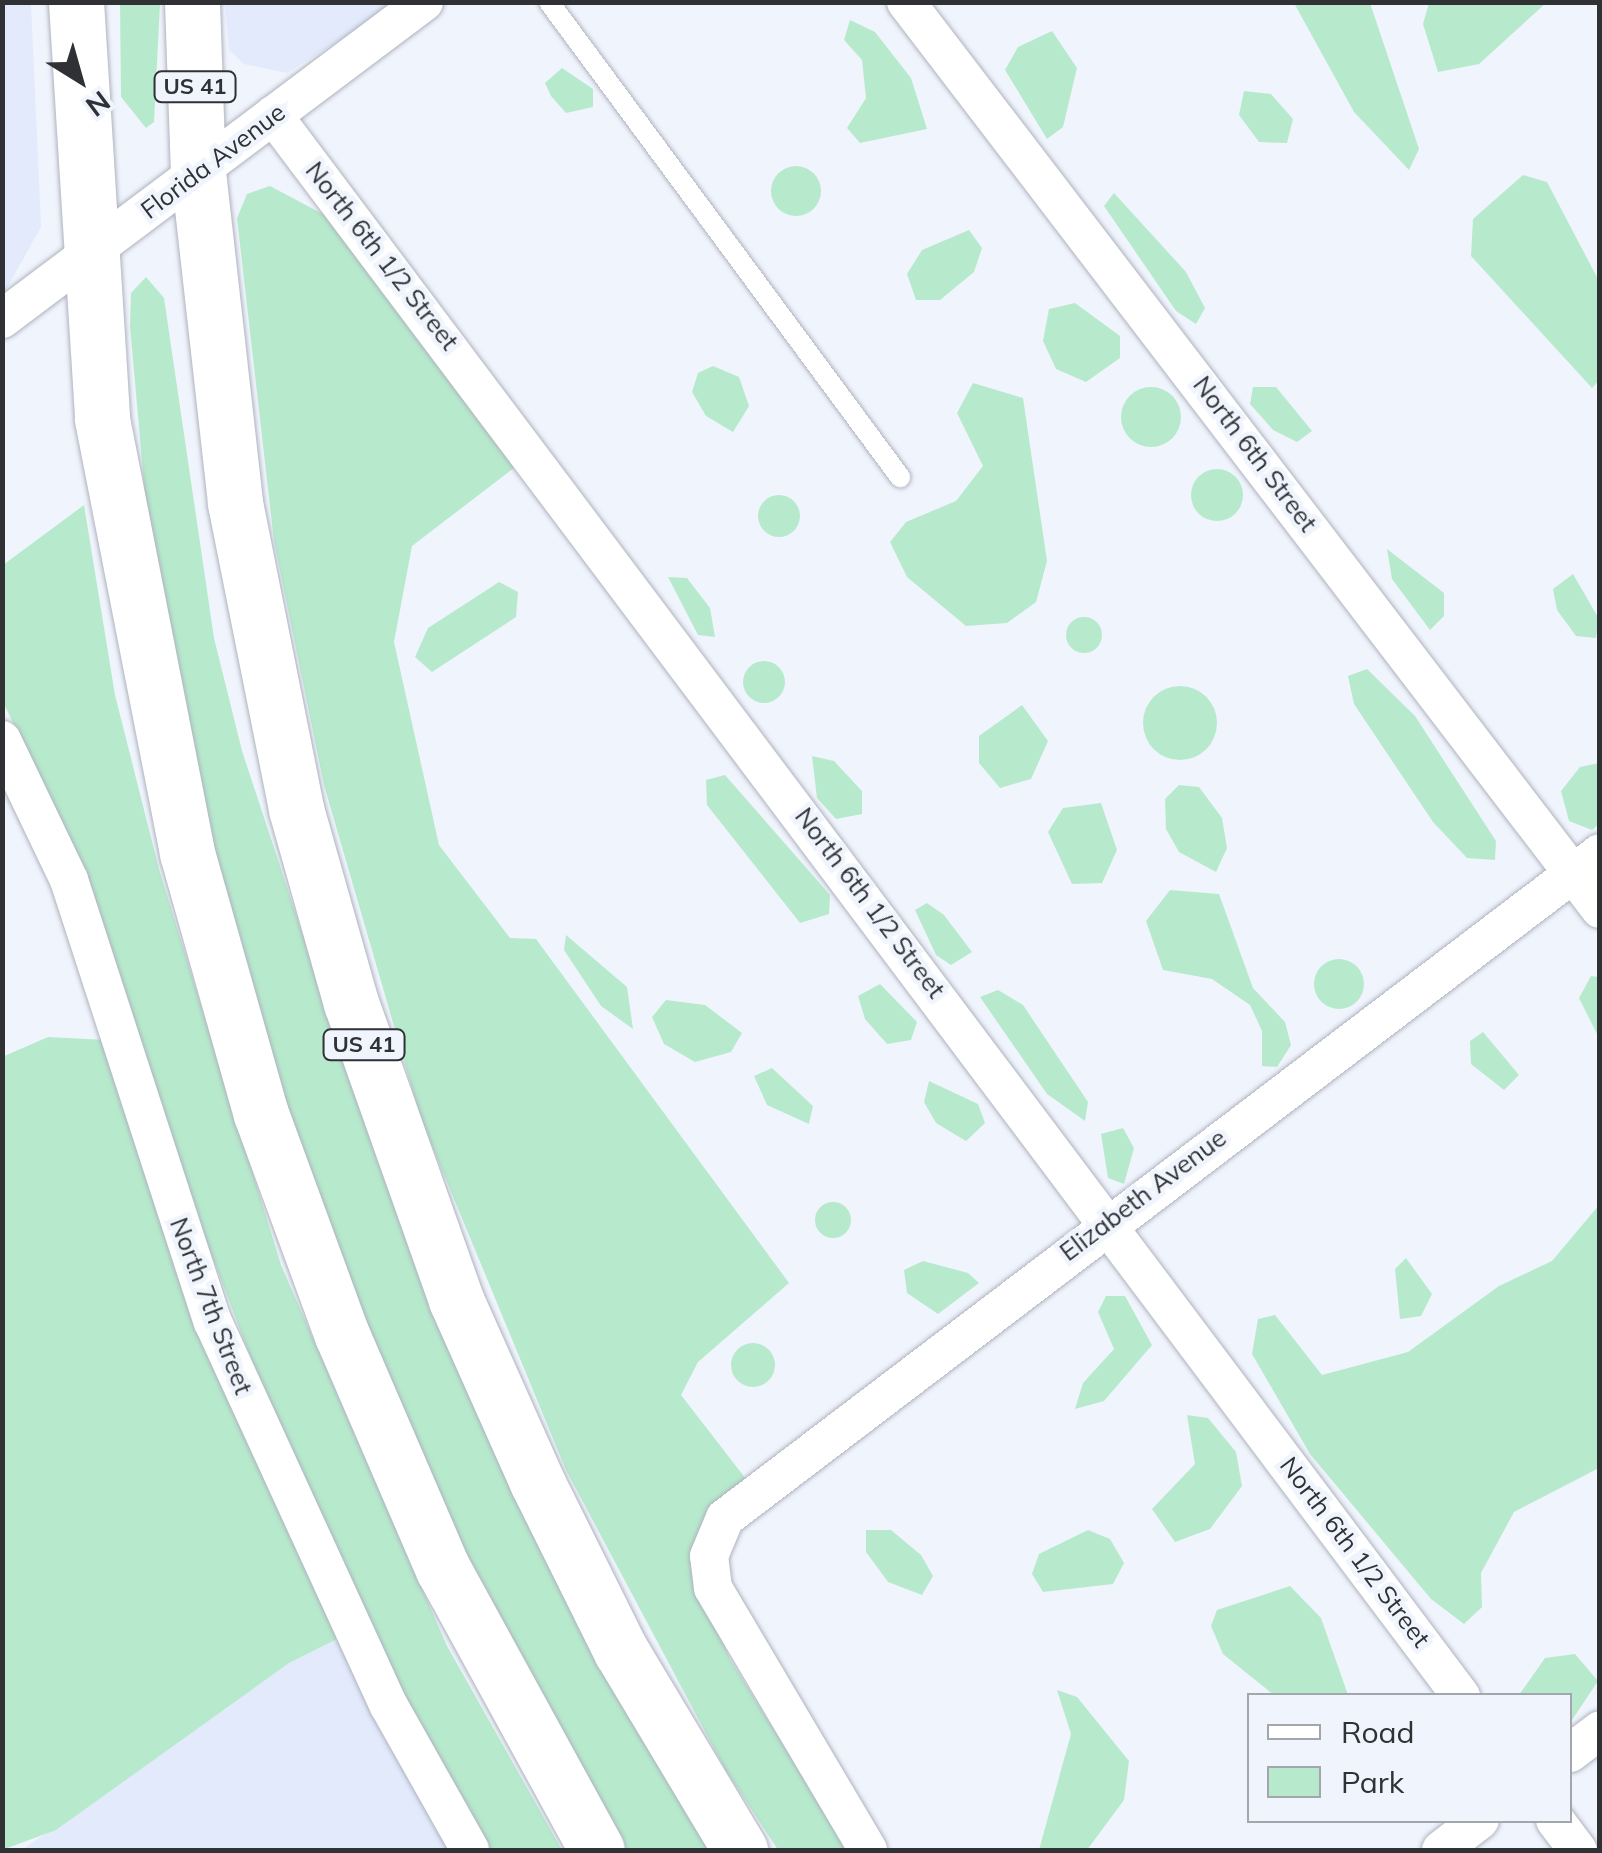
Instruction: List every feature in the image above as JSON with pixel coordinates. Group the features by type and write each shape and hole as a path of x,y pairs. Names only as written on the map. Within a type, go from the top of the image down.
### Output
{"main road":[{"path":"76,2 88,254 102,419 140,639 261,1114 443,1568 597,1850"},
{"name":"US 41","path":"192,2 198,172 256,626 296,809 382,1102 536,1482 622,1652 740,1850"}],"street":[{"name":"Florida Avenue","path":"2,319 424,2"},
{"name":"North 6th Street","path":"906,2 1586,863 1600,909"},
{"name":"North 6th 1/2 Street","path":"273,115 1108,1221 1459,1693"},
{"name":"North 7th Street","path":"2,740 69,880 214,1322 388,1706 470,1850"},
{"name":"Elizabeth Avenue","path":"868,1850 757,1676 713,1588 709,1556 724,1518 748,1494 1586,863"},
{"path":"1572,1751 1600,1730"},
{"path":"1440,1850 1476,1823"},
{"path":"1557,1823 1578,1850"}],"lane":[{"path":"549,2 900,477"}],"shaded area":[{"path":"3,2 31,3 41,227 3,295"},
{"path":"225,3 399,3 287,73 244,64 229,50"},
{"path":"339,1638 451,1850 22,1850 289,1663"}],"green space":[{"path":"1429,2 1546,3 1479,64 1438,72 1423,24"},
{"path":"120,3 160,3 154,122 146,128 121,97"},
{"path":"1294,3 1370,3 1419,149 1409,170 1354,112"},
{"path":"850,20 875,32 911,78 927,129 860,143 847,128 866,98 862,60 844,40"},
{"path":"1052,31 1077,68 1063,127 1047,139 1005,70 1018,47"},
{"path":"562,68 593,89 593,107 566,113 551,96 545,83"},
{"path":"1244,91 1271,94 1293,119 1287,143 1259,142 1239,115"},
{"path":"796,166 814,173 821,191 814,209 796,216 778,209 771,191 778,173"},
{"path":"1523,175 1547,182 1599,281 1599,380 1592,388 1471,256 1473,219"},
{"path":"270,186 336,221 519,464 412,546 394,642 439,845 510,938 536,939 789,1283 698,1362 681,1395 746,1479 701,1592 730,1659 848,1850 778,1850 725,1769 566,1470 421,1119 324,785 274,541 237,218 247,194"},
{"path":"1114,193 1186,272 1205,308 1196,324 1176,311 1104,206"},
{"path":"969,230 982,248 974,272 940,300 916,300 907,274 922,250"},
{"path":"146,277 164,298 214,638 242,751 377,1160 454,1358 708,1850 625,1850 427,1479 326,1225 238,952 185,743 149,540 130,326 131,293"},
{"path":"1075,303 1120,336 1120,358 1086,382 1056,369 1043,341 1049,309"},
{"path":"713,366 739,377 749,406 733,432 706,416 692,392 698,373"},
{"path":"973,383 1023,398 1047,561 1036,602 1007,623 966,626 907,577 890,542 906,522 956,501 983,466 957,413"},
{"path":"1151,387 1172,396 1181,417 1172,438 1151,447 1130,438 1121,417 1130,396"},
{"path":"1253,387 1276,387 1312,431 1297,442 1273,430 1250,404"},
{"path":"1217,469 1236,476 1243,495 1236,514 1217,521 1198,514 1191,495 1198,476"},
{"path":"779,495 794,501 800,516 794,531 779,537 764,531 758,516 764,501"},
{"path":"84,505 115,695 159,869 281,1265 447,1646 562,1850 490,1850 404,1697 268,1403 195,1211 88,877 3,702 3,565"},
{"path":"1387,549 1444,593 1444,616 1430,630 1392,579"},
{"path":"1573,574 1599,619 1596,638 1576,636 1557,610 1553,589"},
{"path":"668,577 687,578 710,608 715,637 698,635"},
{"path":"499,582 518,592 516,617 432,672 415,657 428,628"},
{"path":"1084,617 1096,623 1102,635 1096,647 1084,653 1072,647 1066,635 1072,623"},
{"path":"764,661 779,667 785,682 779,697 764,703 749,697 743,682 749,667"},
{"path":"1367,669 1415,716 1496,841 1495,860 1467,858 1433,822 1354,704 1348,676"},
{"path":"1180,686 1206,697 1217,723 1206,749 1180,760 1154,749 1143,723 1154,697"},
{"path":"1022,705 1048,741 1031,779 1000,788 979,763 979,736"},
{"path":"812,756 834,761 862,791 862,814 836,819 817,798"},
{"path":"1599,763 1599,824 1592,830 1569,821 1561,791 1580,767"},
{"path":"725,775 830,895 829,914 800,923 707,805 706,780"},
{"path":"1179,785 1199,787 1222,818 1227,848 1216,872 1179,852 1166,829 1165,799"},
{"path":"1101,803 1117,850 1102,883 1072,884 1048,832 1063,808"},
{"path":"1170,890 1219,894 1253,988 1285,1022 1291,1045 1277,1067 1262,1066 1262,1031 1250,1005 1212,979 1163,970 1146,921"},
{"path":"927,903 944,915 972,952 951,965 936,955 915,910"},
{"path":"566,935 627,987 633,1029 601,1006 564,950"},
{"path":"1339,959 1357,966 1364,984 1357,1002 1339,1009 1321,1002 1314,984 1321,966"},
{"path":"1591,976 1599,977 1599,1038 1579,998"},
{"path":"880,984 917,1022 911,1040 887,1044 865,1019 858,996"},
{"path":"998,990 1023,1005 1088,1102 1085,1121 1047,1094 980,997"},
{"path":"666,1000 705,1005 742,1033 731,1052 695,1062 664,1044 652,1017"},
{"path":"1483,1032 1519,1075 1504,1090 1471,1064 1470,1041"},
{"path":"48,1037 106,1040 339,1638 289,1663 56,1830 2,1850 2,1057"},
{"path":"772,1068 813,1106 809,1124 767,1105 754,1076"},
{"path":"929,1081 978,1104 985,1123 966,1141 936,1123 924,1102"},
{"path":"1123,1128 1134,1148 1124,1184 1108,1178 1101,1134"},
{"path":"833,1202 846,1207 851,1220 846,1233 833,1238 820,1233 815,1220 820,1207"},
{"path":"1599,1205 1599,1468 1514,1512 1481,1573 1482,1607 1464,1624 1431,1599 1310,1454 1252,1354 1258,1319 1275,1315 1322,1375 1408,1352 1499,1286 1552,1261"},
{"path":"1406,1258 1432,1294 1421,1316 1400,1319 1395,1269"},
{"path":"923,1261 968,1273 979,1283 938,1314 907,1293 904,1270"},
{"path":"1106,1296 1125,1296 1152,1345 1104,1401 1075,1409 1083,1383 1114,1349 1098,1312"},
{"path":"753,1343 769,1349 775,1365 769,1381 753,1387 737,1381 731,1365 737,1349"},
{"path":"1187,1415 1208,1418 1236,1452 1242,1486 1210,1529 1175,1542 1152,1509 1195,1464"},
{"path":"866,1530 891,1530 921,1555 933,1576 922,1595 888,1582 866,1552"},
{"path":"1088,1530 1110,1539 1124,1563 1113,1584 1043,1592 1032,1574 1039,1554"},
{"path":"1290,1586 1321,1618 1347,1693 1272,1693 1223,1654 1211,1626 1217,1610"},
{"path":"1575,1654 1598,1681 1572,1720 1572,1693 1520,1693 1545,1658"},
{"path":"1057,1690 1077,1697 1129,1761 1124,1800 1087,1850 1039,1850 1071,1734"}]}
